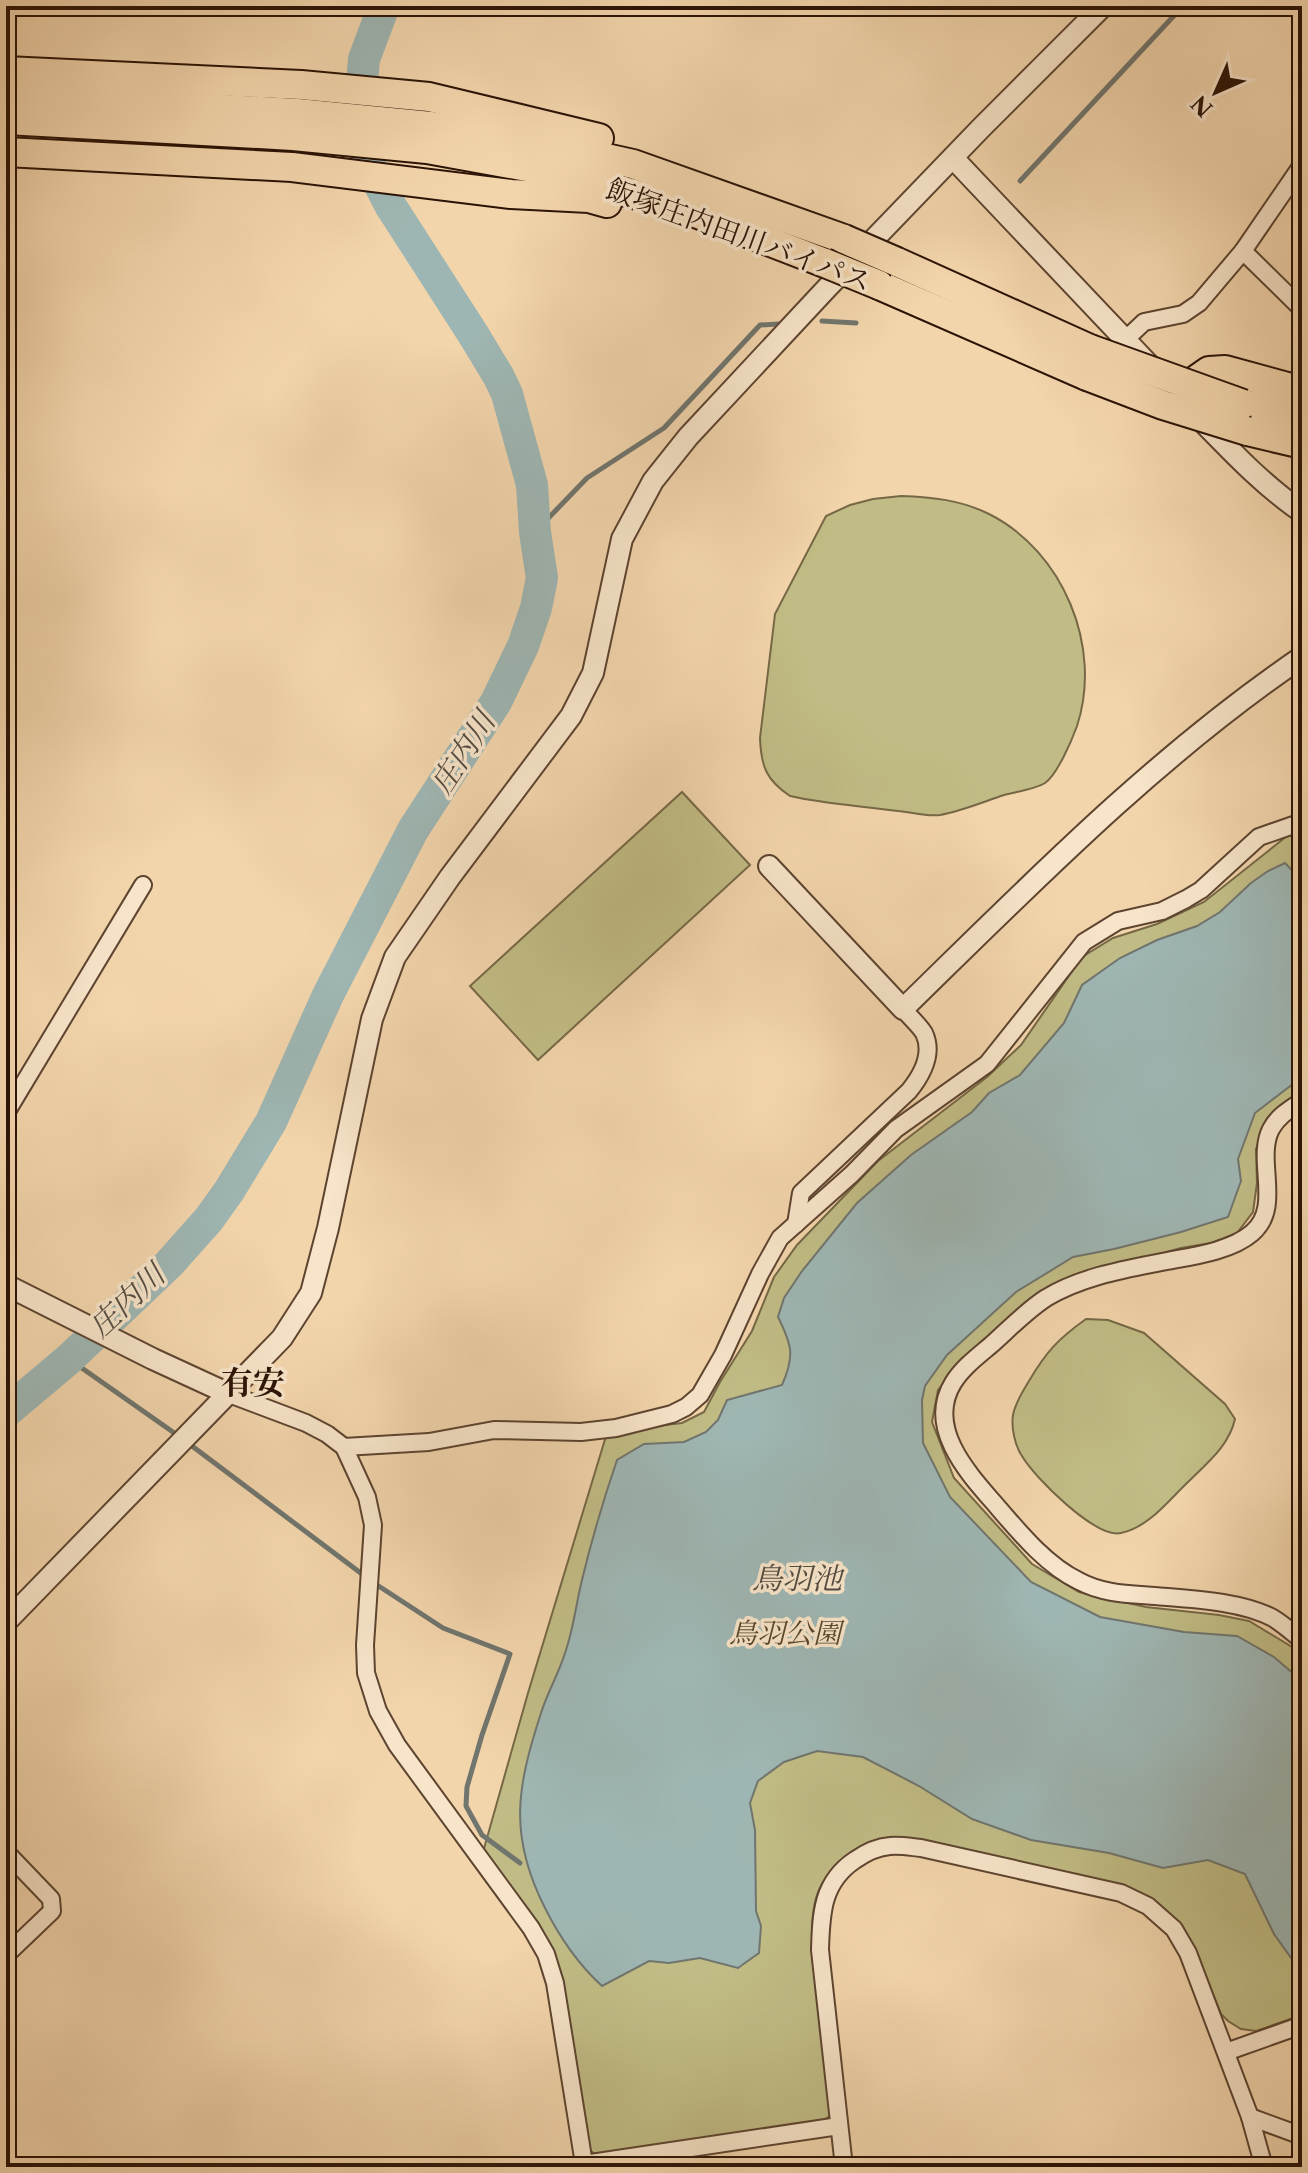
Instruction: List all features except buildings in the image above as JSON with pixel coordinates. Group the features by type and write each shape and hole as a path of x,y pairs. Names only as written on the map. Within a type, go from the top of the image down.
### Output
{"highway":[{"path":"6,71 297,111 429,97 651,152 757,192 838,237"},
{"name":"飯塚庄内田川バイパス","path":"6,97 297,111 429,138 680,207 1088,362"},
{"name":"飯塚庄内田川バイパス","path":"6,120 297,111"},
{"name":"飯塚庄内田川バイパス","path":"429,138 543,144 633,164 838,237 897,262 1163,405 1245,417 1302,416"},
{"path":"6,152 292,167 511,194 589,198 798,252"},
{"path":"1176,394 1209,371 1225,370 1302,391"},
{"name":"飯塚庄内田川バイパス","path":"1245,417 1302,444"}],"street":[{"path":"6,1622 282,1338 311,1293 328,1228 372,1019 395,957 450,877 571,716 593,673 622,539 653,481 688,437 826,289 1103,6"},
{"path":"953,158 1250,471 1302,512"},
{"path":"1125,340 1144,322 1183,314 1199,303 1243,251 1302,165"},
{"path":"1243,251 1302,309"},
{"path":"1284,669 1302,641"},
{"path":"903,1009 1045,869 1169,758 1207,726 1302,657"},
{"path":"344,1447 429,1442 494,1430 581,1432 616,1428 672,1414 686,1407 700,1395 723,1355 770,1253 780,1238 852,1174 896,1129 987,1064 1084,942 1118,921 1162,911 1186,899 1201,890 1259,837 1302,822"},
{"path":"769,866 903,1009 924,1034 928,1053 923,1073 909,1091 801,1193 796,1224"},
{"path":"6,1113 143,885"},
{"path":"1302,1101 1282,1115 1271,1130 1267,1144 1267,1206 1263,1219 1253,1233 1223,1248 1082,1281 1046,1299 969,1364 952,1384 943,1413 944,1426 968,1474 1052,1564 1079,1582 1108,1593 1244,1607 1274,1619 1302,1640"},
{"path":"6,1285 229,1394 306,1423 344,1447 367,1497 373,1525 365,1645 366,1673 378,1711 397,1745 531,1928 546,1954 555,1983 584,2165 839,2126"},
{"path":"844,2167 820,1950 821,1915 833,1880 867,1851 889,1845 933,1850 1121,1893 1148,1906 1174,1929 1188,1953 1250,2117 1264,2167"},
{"path":"6,1852 51,1899 52,1911 6,1955"},
{"path":"1226,2052 1302,2025"},
{"path":"1250,2117 1302,2136"}],"green space":[{"path":"901,496 935,498 968,505 1015,530 1038,552 1070,604 1080,634 1085,665 1084,696 1077,726 1064,757 1050,779 1036,787 940,815 790,796 766,772 761,748 775,614 826,516 850,505"},
{"path":"682,792 750,865 538,1060 470,986"},
{"name":"鳥羽池","path":"1302,833 1302,1095 1292,1099 1268,1119 1256,1149 1257,1183 1253,1212 1237,1233 1211,1243 1077,1274 1037,1295 1002,1323 938,1390 932,1422 954,1478 1032,1564 1079,1592 1146,1607 1249,1621 1302,1653 1302,2015 1256,2031 1241,2029 1228,2021 1221,2014 1202,1968 1163,1914 1050,1872 861,1847 828,1875 817,1895 812,1921 830,2116 815,2125 595,2154 587,2148 562,1988 483,1852 606,1436 632,1429 682,1423 704,1412 752,1331 774,1277 797,1245 878,1161 987,1077 1021,1045 1082,957 1113,938 1157,924 1204,902 1287,836"},
{"path":"1086,1319 1108,1320 1144,1333 1225,1404 1235,1419 1228,1438 1210,1461 1149,1519 1121,1533 1110,1532 1082,1517 1052,1491 1022,1456 1013,1431 1016,1406 1035,1371 1053,1347"}],"water":[{"name":"鳥羽池","path":"1285,863 1302,881 1302,1077 1255,1113 1238,1159 1241,1181 1228,1217 1181,1232 1073,1257 1016,1292 947,1355 925,1386 922,1400 923,1443 950,1497 1031,1582 1100,1617 1184,1632 1237,1636 1274,1657 1302,1681 1302,1969 1274,1934 1245,1874 1208,1860 1163,1868 1109,1853 1031,1840 972,1819 919,1786 863,1757 817,1751 784,1762 758,1781 750,1803 755,1830 756,1911 761,1926 759,1953 738,1968 700,1958 669,1963 649,1961 602,1986 570,1950 545,1908 525,1857 520,1811 526,1764 544,1705 561,1666 589,1553 617,1460 644,1444 684,1442 706,1432 718,1420 727,1400 782,1385 790,1358 789,1343 778,1317 784,1298 857,1203 911,1155 972,1112 989,1093 1020,1075 1064,1023 1082,985 1120,958 1157,940 1197,926 1220,912 1251,883"}],"waterway":[{"name":"庄内川","path":"6,1412 69,1359 169,1264 229,1191 271,1122 328,995 413,830 496,702 523,646 536,608 542,578 532,485 507,394 473,334 390,205 361,140 359,119 364,59 384,6"},
{"path":"1020,181 1183,6"},
{"path":"822,321 856,323"},
{"path":"535,532 587,478 664,428 760,325 778,324"},
{"path":"69,1359 180,1437"},
{"path":"188,1443 366,1577"},
{"path":"374,1583 443,1628 510,1654 482,1735 467,1787 466,1806 482,1835 520,1863"}],"district":[{"name":"有安","path":"253,1383"}],"park label":[{"name":"鳥羽公園","path":"785,1633"}]}
